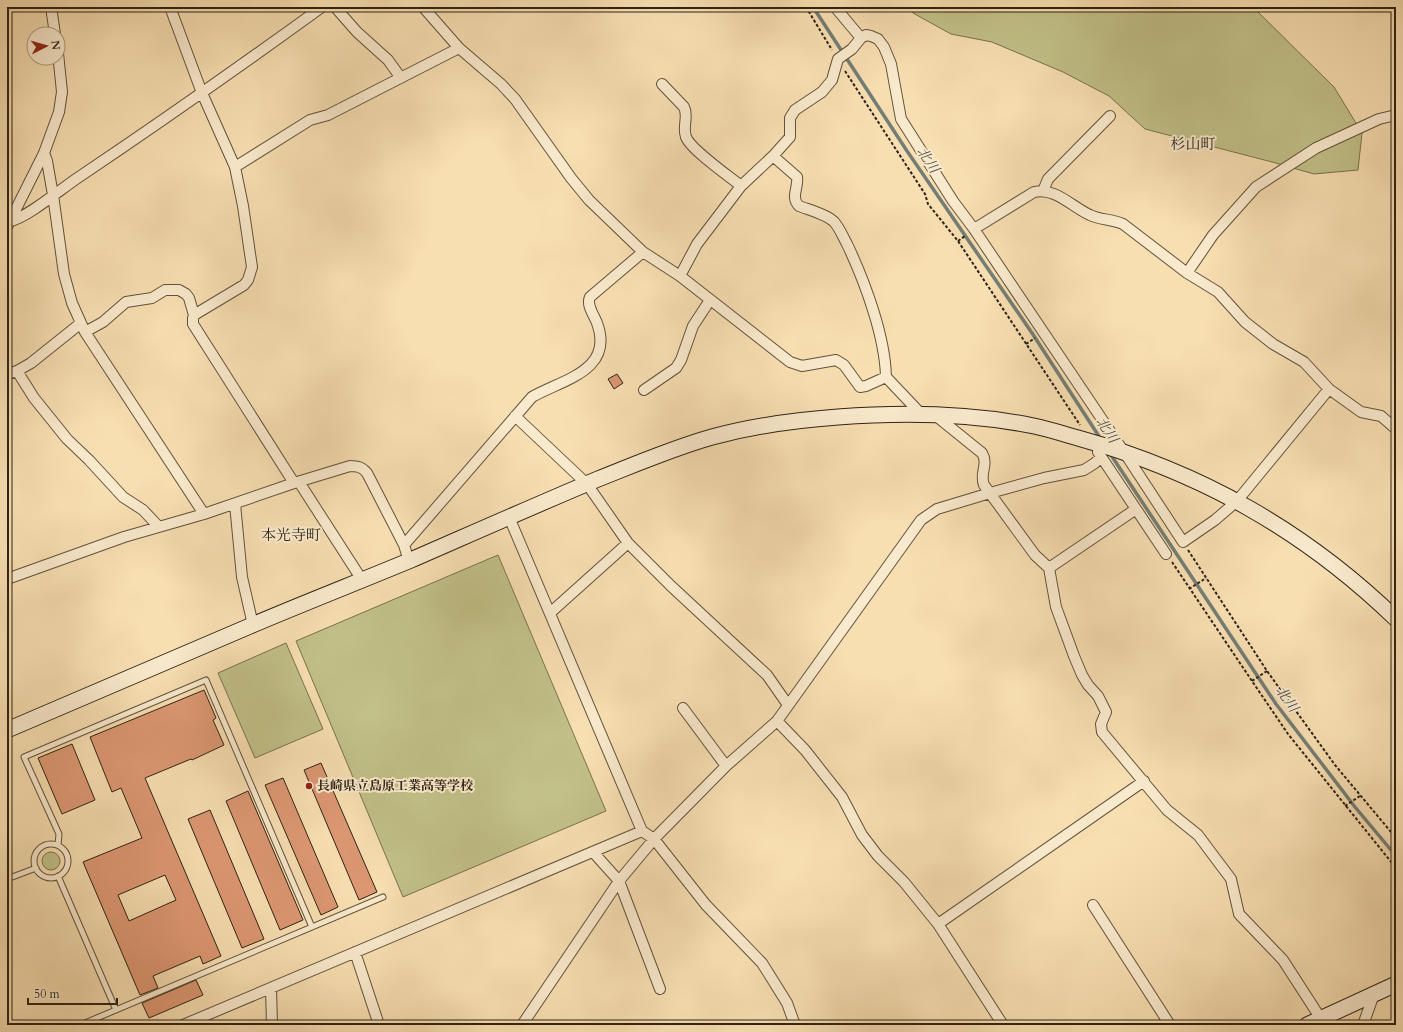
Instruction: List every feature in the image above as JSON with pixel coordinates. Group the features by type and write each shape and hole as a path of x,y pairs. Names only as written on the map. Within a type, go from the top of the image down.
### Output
{"street":[{"path":"51,7 54,26"},
{"path":"170,7 202,93 235,167 244,206 252,268 251,274 244,285 194,315"},
{"path":"8,223 17,220 53,196 202,93 322,7"},
{"path":"335,7 357,32 388,60 401,78"},
{"path":"423,7 459,48 501,84 515,99 571,178 589,200 643,252 680,276 790,362 802,366 836,360 844,365 860,387 866,386 886,377"},
{"path":"835,7 861,38"},
{"path":"680,276 697,244 741,186 774,156 790,137 790,118 795,110 822,92 832,80 839,58 852,49 861,38 866,35 878,39 884,47 890,64 901,119 953,201 974,229 1183,542 1216,520 1237,501 1329,389"},
{"path":"235,167 310,120 328,115 459,48"},
{"path":"8,223 44,153 59,112 62,92 59,66"},
{"path":"662,84 684,106 686,110 684,128 688,141 710,162 741,186"},
{"path":"1043,191 1048,179 1110,116"},
{"path":"1187,273 1212,235 1256,187 1316,148 1379,119 1396,116"},
{"path":"44,153 47,161 53,196 64,274 72,303 83,327 107,367 204,514"},
{"path":"774,156 797,177 794,197 796,203 799,206 831,219 838,227 856,263 880,334 886,362 886,377 928,415 982,453 985,463 982,476 983,482 1035,555 1050,568 1056,607 1074,656 1082,675 1088,685 1098,696 1106,712 1101,724 1102,732 1167,810 1198,835 1208,847 1231,879 1239,914 1283,960 1317,1023 1396,984"},
{"path":"974,229 1034,192 1043,191 1051,193 1090,215 1114,220 1123,224 1187,273 1218,292 1245,322 1273,344 1304,362 1329,389 1361,412 1381,416 1396,429"},
{"path":"404,545 532,397 575,377 590,365 599,353 600,341 598,326 589,303 590,297 643,252"},
{"path":"7,374 17,371 31,363 83,327 103,322 126,302 152,298 165,290 180,290 189,298 194,315 193,324 362,580"},
{"path":"644,390 676,368 682,360 693,326 710,300"},
{"path":"17,371 34,398 67,439 89,460 123,497 143,510 159,527"},
{"path":"7,730 654,457 704,440 757,427 799,421 876,414 928,415 992,419 1036,426 1098,447 1121,451 1193,478 1237,501 1285,529 1345,572 1396,619"},
{"path":"515,416 587,484 628,543 671,586 766,675 788,705"},
{"path":"522,1025 619,881 654,839 726,766 777,721 921,520 937,509 1044,478 1084,470 1095,463 1098,447"},
{"path":"1098,447 1166,554"},
{"path":"7,579 124,537 204,514 297,482 350,466 363,468 367,473 404,545 409,561"},
{"path":"235,504 242,577 253,625"},
{"path":"1050,568 1136,509"},
{"path":"509,517 642,831 654,839 706,905 762,963 787,1003 795,1025"},
{"path":"550,613 628,543"},
{"path":"683,708 726,766"},
{"path":"777,721 805,750 842,797 862,835 878,856 904,882 938,924 1003,1025"},
{"path":"938,924 1144,781"},
{"path":"183,1025 642,831"},
{"path":"593,852 619,881 660,989"},
{"path":"1093,905 1170,1025"},
{"path":"356,952 379,1025"},
{"path":"271,988 272,1025"},
{"path":"1363,1025 1374,994"}],"lane":[{"path":"58,845 59,834 24,757 206,680 312,927"},
{"path":"47,844 58,845 63,848 68,858 66,868 58,876 43,876 36,868 34,862 37,851 47,844"},
{"path":"7,879 36,868"},
{"path":"58,876 116,1010"},
{"path":"85,1023 383,897"}],"path":[{"path":"806,7 816,26 839,58 925,194 928,204 958,241 1026,344 1098,447"},
{"path":"1183,542 1267,671 1359,797 1396,838"},
{"path":"1166,554 1288,734 1396,868"},
{"path":"1189,589 1206,578"},
{"path":"1252,681 1267,671"},
{"path":"1345,806 1359,797"}],"shaded area":[{"path":"909,7 1253,7 1334,87 1362,133 1358,170 1314,174 1145,129 1109,96 1063,72 992,42 951,34 913,13"},
{"path":"498,555 606,811 403,897 296,641"},
{"path":"286,643 323,729 255,758 218,673"},
{"path":"51,852 57,855 60,861 57,867 51,870 45,867 42,861 45,855"}],"building":[{"path":"617,374 623,383 614,389 608,379"},
{"path":"204,690 216,718 213,720 224,745 192,760 191,759 145,778 221,956 203,964 200,956 153,976 158,988 140,995 83,862 142,838 121,788 112,792 90,737","holes":["165,875 176,900 129,921 118,895"]},
{"path":"72,744 95,800 62,814 38,758"},
{"path":"321,763 377,892 359,900 304,770"},
{"path":"283,778 338,907 321,915 265,785"},
{"path":"248,791 303,920 280,930 226,801"},
{"path":"210,810 264,939 242,948 188,819"},
{"path":"196,980 203,995 149,1018 142,1003"}],"waterway":[{"name":"北川","path":"813,7 907,151 1032,333 1102,441"},
{"name":"北川","path":"1109,452 1276,704 1355,807 1396,856"}],"place":[{"name":"長崎県立島原工業高等学校","path":"309,786"}],"district":[{"name":"杉山町","path":"1193,144"},
{"name":"本光寺町","path":"291,535"}]}
